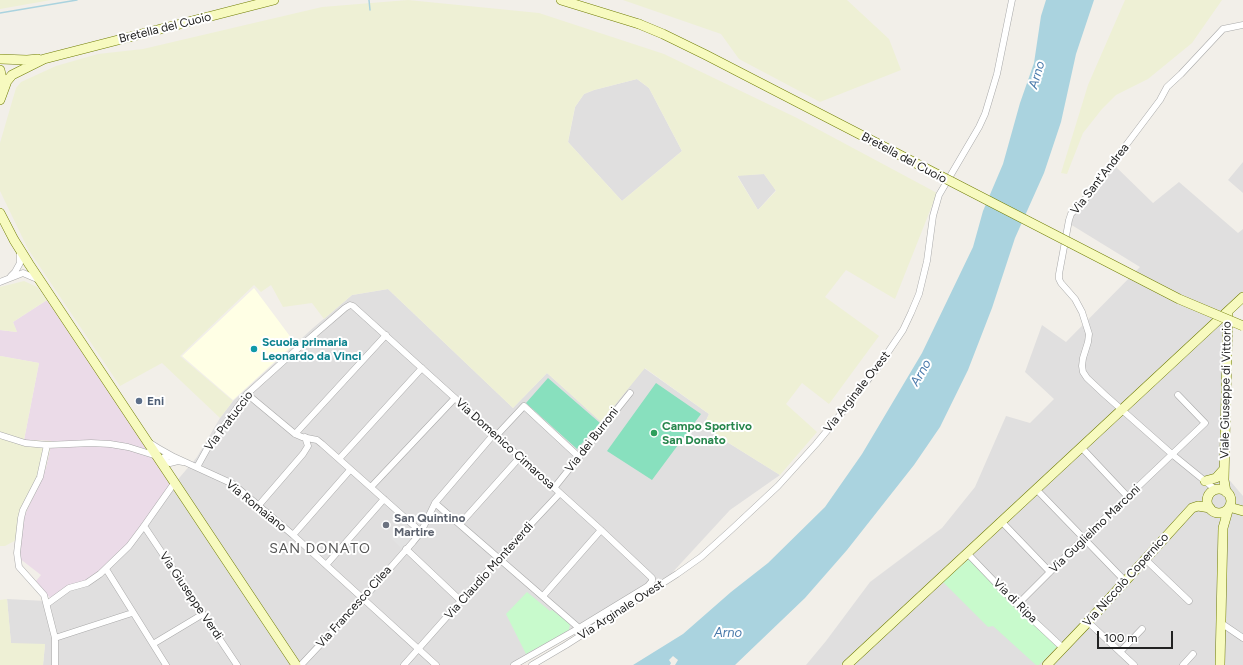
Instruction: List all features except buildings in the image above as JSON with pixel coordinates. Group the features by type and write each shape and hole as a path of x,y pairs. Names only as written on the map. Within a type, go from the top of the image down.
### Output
{"main road":[{"name":"Bretella del Cuoio","path":"0,100 7,81 12,75 44,59 274,0"},
{"name":"Bretella del Cuoio","path":"561,0 639,24 663,34 1179,299 1243,326"},
{"name":"Bretella del Cuoio","path":"0,59 27,60 55,56"},
{"path":"0,70 3,84 0,100"},
{"path":"0,213 25,263 41,282 296,665"},
{"path":"847,665 1203,334 1241,302"},
{"name":"Viale Giuseppe di Vittorio","path":"1217,489 1224,480 1228,312"},
{"name":"Viale Giuseppe di Vittorio","path":"1217,489 1216,478 1224,469"},
{"path":"1220,665 1223,528 1231,502 1217,489 1208,502 1223,528"},
{"name":"Via Sant'Andrea","path":"1217,489 1243,510"},
{"name":"Via Niccolò Copernico","path":"1047,665 1126,582 1145,559 1194,507 1200,506 1213,510"},
{"path":"1213,510 1223,512 1229,507"},
{"name":"Via Sant'Andrea","path":"1229,507 1243,510"}],"street":[{"name":"Via Arginale Ovest","path":"532,665 677,574 732,530 778,486 816,444 880,364 902,330 919,294 927,261 933,216 939,195 979,127 985,114 997,74 1012,0"},
{"name":"Via Sant'Andrea","path":"1217,489 1173,455 1087,378 1083,372 1082,366 1089,334 1082,312 1075,299 1059,279 1071,214 1087,197 1160,100 1167,87 1223,29 1243,26"},
{"path":"0,282 23,273 27,270 25,263 9,278"},
{"path":"23,273 35,277 41,282"},
{"name":"Via Pratuccio","path":"197,467 207,449 248,394 345,308 350,305 356,308"},
{"name":"Via Domenico Cimarosa","path":"356,308 650,575 652,581 648,586 579,628"},
{"path":"295,434 386,335"},
{"path":"339,458 422,368"},
{"name":"Via dei Burroni","path":"554,488 630,393"},
{"path":"248,394 295,434 317,440 421,532"},
{"name":"Via Guglielmo Marconi","path":"1017,605 1084,538 1128,498 1205,423 1178,395"},
{"path":"371,487 455,398"},
{"name":"Via Francesco Cilea","path":"301,665 363,599 421,532 435,503 495,435 524,406 579,457"},
{"path":"0,435 25,443 47,445 91,443 110,444 128,447 170,463 176,459"},
{"path":"259,505 306,449 308,446 305,437"},
{"name":"Via Romaiano","path":"147,440 176,459 233,484 293,535 436,665"},
{"path":"47,445 40,477 23,510 17,553 19,566 41,590 47,604 55,638 55,665"},
{"path":"1081,447 1128,498"},
{"path":"459,523 520,457"},
{"path":"47,604 70,588 87,583 95,578 129,546 144,526 173,480 172,468 176,459"},
{"path":"293,535 350,470"},
{"path":"1036,489 1126,582"},
{"name":"Via Claudio Monteverdi","path":"404,665 499,558 560,493"},
{"path":"326,565 384,499"},
{"path":"435,503 579,628 514,665"},
{"path":"1001,521 1050,572"},
{"name":"Via Giuseppe Verdi","path":"144,526 237,665"},
{"path":"543,596 601,530"},
{"path":"406,549 461,600"},
{"name":"Via di Ripa","path":"968,554 1017,605 1063,648"},
{"path":"1145,559 1189,601"},
{"path":"106,569 132,613 166,665"},
{"path":"55,638 132,613"},
{"path":"153,644 203,614"},
{"path":"1088,622 1134,665"},
{"path":"1221,623 1243,638"},
{"path":"1120,652 1142,629"},
{"path":"1183,665 1193,654"}],"shaded area":[{"path":"0,0 51,0 0,9"},
{"path":"408,0 539,13 664,54 797,118 937,193 895,299 846,270 825,297 879,336 829,404 802,383 786,404 817,432 780,475 703,427 709,414 645,368 601,422 547,373 513,408 388,289 352,295 324,319 312,303 283,307 271,285 261,292 254,285 180,356 233,401 220,418 162,363 120,386 28,249 0,191 0,143 16,88 21,82 56,66 98,54 143,49 322,7","holes":["637,79 649,88 682,151 622,201 568,142 575,107 584,94","764,174 776,191 758,210 737,176"]},
{"path":"623,0 847,0 889,39 901,70 820,102 739,59 721,34"},
{"path":"1125,0 1222,0 1192,43 1148,79 1116,95 1102,109 1083,133 1067,174 1061,173 1088,85"},
{"path":"637,79 649,88 682,151 622,201 568,142 575,107 584,94"},
{"path":"1243,162 1243,193 1228,180"},
{"path":"1112,163 1153,203 1179,182 1238,233 1243,229 1243,294 1226,310 1220,469 1243,496 1243,665 806,665 870,582 942,528 975,487 1006,416 1030,423 1054,399 1025,372 1042,325 1066,342 1140,267 1070,224 1074,211"},
{"path":"764,174 776,190 758,210 737,175"},
{"path":"24,281 37,287 47,300 13,322 17,332 0,330 0,287"},
{"path":"254,288 295,343 233,400 182,356"},
{"path":"388,289 513,408 547,373 601,421 644,368 709,414 703,427 780,475 730,510 671,574 518,665 43,665 45,644 11,644 7,599 46,601 63,590 163,497 197,457 220,418 233,401 313,328 352,295"},
{"path":"47,300 172,486 128,543 97,573 83,582 63,590 50,598 36,581 41,575 19,558 23,518 46,467 52,441 24,440 39,363 0,356 0,330 17,332 13,322"},
{"path":"0,356 39,363 24,440 52,441 46,467 23,518 20,538 5,546 0,546"},
{"path":"404,524 414,535 402,549 391,538"},
{"path":"7,599 11,643 45,644 43,665 0,665 0,600"}],"green space":[{"path":"548,378 600,423 577,449 526,403"},
{"name":"Campo Sportivo San Donato","path":"656,383 701,414 652,480 607,451"},
{"path":"969,559 1057,647 1039,665 1036,665 993,626 988,627 943,582"},
{"path":"527,592 550,611 552,610 570,624 569,630 526,654 506,614"}],"water":[{"name":"Arno","path":"1046,0 1094,0 1076,54 1061,122 1044,173 1015,238 992,308 968,370 940,427 914,465 847,550 805,598 735,665 675,665 678,660 673,656 669,660 671,663 670,665 633,665 683,634 731,592 768,563 825,507 862,454 922,353 973,247 983,211 1003,164 1020,103 1034,63 1041,16"}],"waterway":[{"path":"0,13 77,0"},
{"path":"369,0 370,10"}],"place":[{"name":"Scuola primaria Leonardo da Vinci","path":"254,349"},
{"name":"Eni","path":"139,401"},
{"name":"Campo Sportivo San Donato","path":"654,433"},
{"name":"San Quintino Martire","path":"386,525"}],"district":[{"name":"SAN DONATO","path":"320,549"}]}
